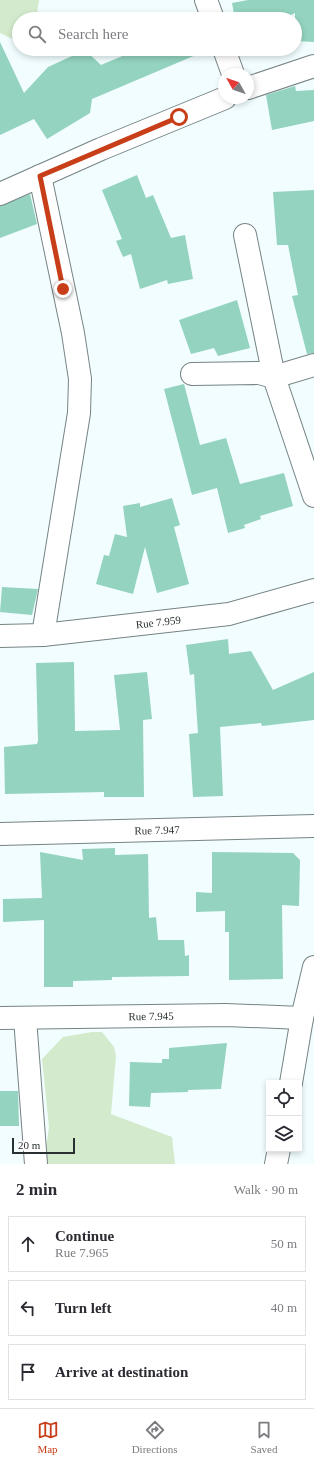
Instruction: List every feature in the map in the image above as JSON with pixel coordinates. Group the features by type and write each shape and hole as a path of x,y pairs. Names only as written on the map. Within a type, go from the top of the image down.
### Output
{"street":[{"path":"206,0 210,12"},
{"path":"227,56 231,68"},
{"path":"254,86 314,66"},
{"path":"0,194 101,149 218,101"},
{"path":"40,176 73,333 80,379 79,413 43,635"},
{"path":"245,236 274,377 314,496"},
{"path":"192,374 252,373 274,377 314,366"},
{"name":"Rue 7.959","path":"0,636 43,635 229,614 314,590"},
{"name":"Rue 7.947","path":"0,834 314,826"},
{"path":"291,1080 302,1018 314,967"},
{"name":"Rue 7.945","path":"0,1018 226,1015 302,1018"},
{"path":"25,1018 36,1164"},
{"path":"276,1164 278,1152"}],"green space":[{"path":"0,0 39,0 37,12 12,12 12,39 0,33"},
{"path":"92,1032 102,1032 114,1047 116,1056 111,1114 172,1137 175,1164 44,1164 49,1127 42,1059 63,1037"}],"building":[{"path":"248,0 314,0 314,42 302,41 302,12 234,12 232,3"},
{"path":"0,42 24,93 48,67 72,56 91,56 101,65 122,56 193,56 92,99 90,113 47,139 34,119 0,135"},
{"path":"295,86 296,91 314,90 314,121 272,130 266,95"},
{"path":"137,175 146,198 153,195 171,238 185,235 193,279 168,284 167,280 140,289 131,254 123,257 116,241 122,239 102,190"},
{"path":"314,190 314,353 307,354 292,296 298,295 288,245 277,245 273,192"},
{"path":"30,194 37,224 0,238 0,206"},
{"path":"237,300 250,348 218,356 214,348 191,354 179,320"},
{"path":"184,384 200,445 226,438 240,484 284,473 293,506 260,516 261,519 244,525 245,528 228,533 217,488 192,495 164,389"},
{"path":"172,498 180,525 174,527 189,584 157,593 145,547 133,594 96,584 104,555 109,556 115,534 127,537 123,506 140,503 140,507"},
{"path":"2,587 38,589 32,615 0,612"},
{"path":"228,639 229,654 251,651 273,690 314,672 314,720 262,726 261,723 220,727 223,796 193,797 189,734 198,733 194,674 190,675 186,645"},
{"path":"74,662 75,731 120,730 114,675 147,672 152,719 143,720 144,797 104,797 104,792 5,794 4,747 37,744 38,741 36,663"},
{"path":"115,848 115,855 148,854 149,918 156,917 158,940 184,940 185,956 189,955 189,976 112,977 112,980 73,981 73,987 44,987 44,920 3,922 3,899 42,898 40,852 83,860 82,849"},
{"path":"212,852 293,853 300,860 299,906 282,905 283,979 229,980 229,932 225,932 225,911 196,912 196,892 212,893"},
{"path":"227,1043 221,1089 151,1093 150,1107 129,1106 130,1062 162,1063 162,1059 169,1059 169,1048"},
{"path":"0,1091 18,1091 19,1126 0,1126"}],"route":[{"path":"63,289 40,176 179,117"}]}
